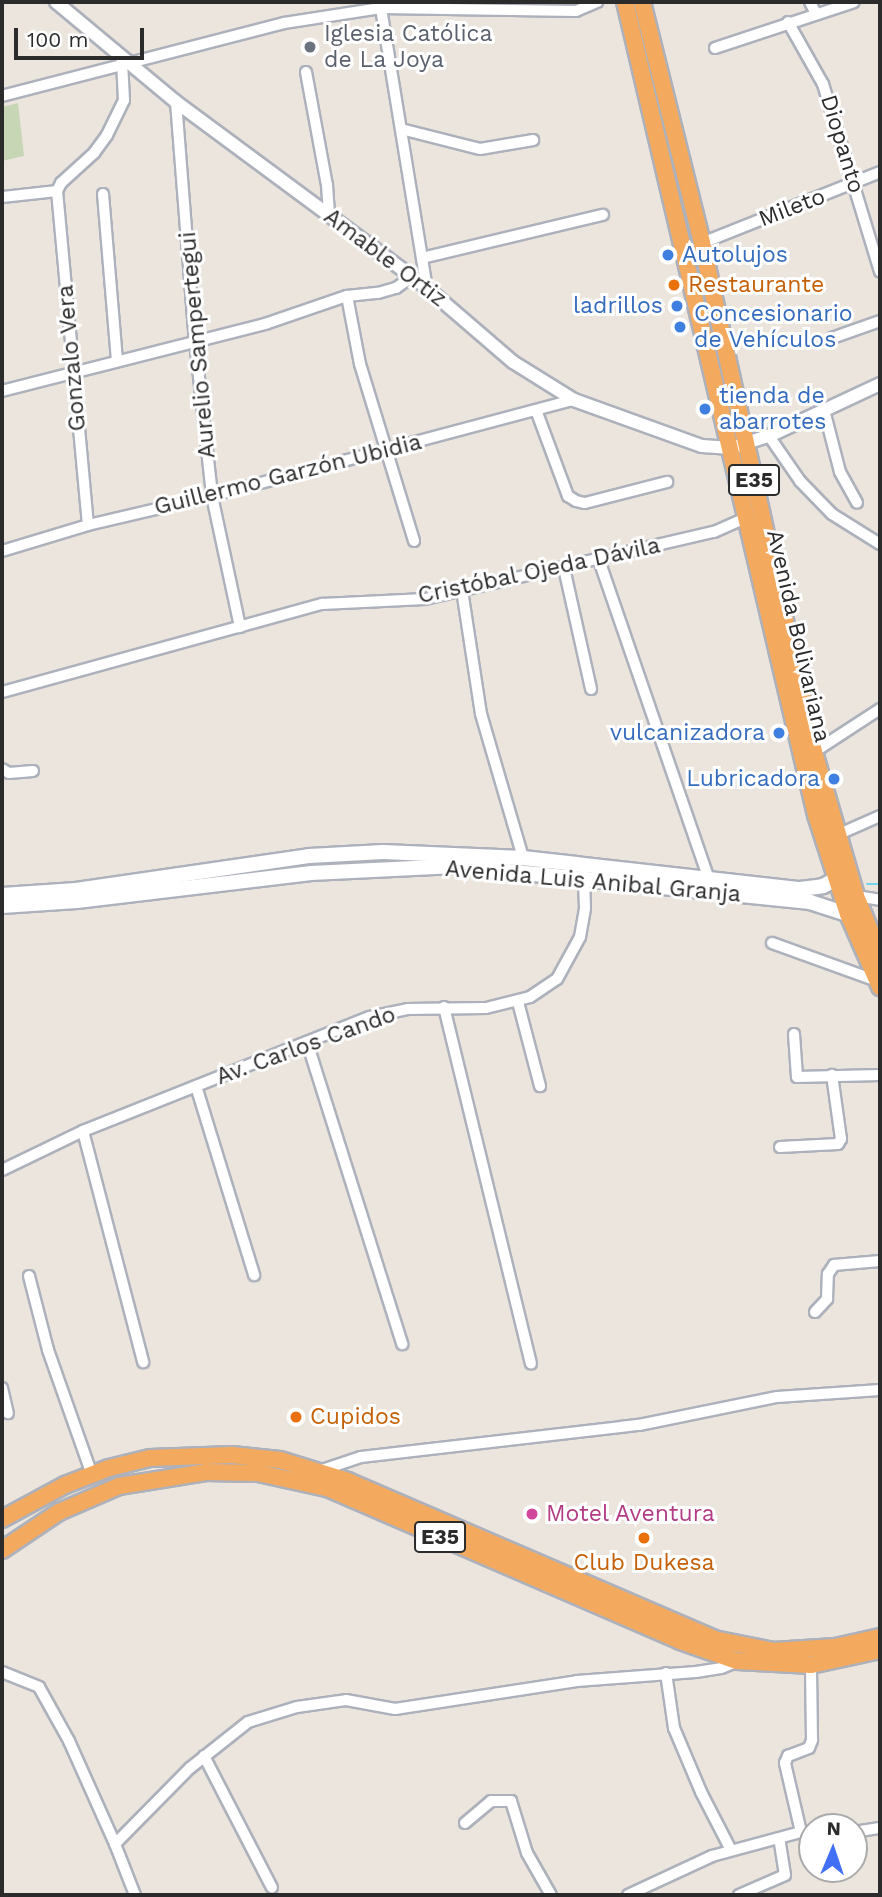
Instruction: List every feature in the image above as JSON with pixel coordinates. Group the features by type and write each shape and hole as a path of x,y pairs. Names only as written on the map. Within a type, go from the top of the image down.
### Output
{"highway":[{"name":"Avenida Bolivariana","path":"625,2 814,752 856,896 880,954"},
{"name":"Avenida Bolivariana","path":"642,2 702,243 738,445 747,517 807,777 848,914 879,984"},
{"name":"E35","path":"2,1519 24,1504 92,1475 150,1458 232,1455 280,1460 319,1471 537,1560 714,1639 744,1647 786,1651 835,1647 880,1636"},
{"name":"E35","path":"2,1550 59,1512 120,1486 206,1472 291,1478 327,1488 680,1641 737,1661 811,1665 880,1650"}],"main road":[{"name":"Avenida Luis Anibal Granja","path":"2,895 76,890 309,856 383,852 523,858 800,889 823,886 836,879"},
{"name":"Avenida Luis Anibal Granja","path":"2,906 77,901 311,873 456,866 810,902 848,914"}],"street":[{"name":"Amable Ortiz","path":"56,2 176,102 427,288 513,362 574,400 702,446 738,445"},
{"path":"2,96 284,23 381,5 576,11 597,2"},
{"path":"810,2 816,14"},
{"path":"715,48 854,2"},
{"path":"381,5 427,288"},
{"name":"Diopanto","path":"788,22 823,84 880,272"},
{"path":"2,197 57,191 61,183 94,153 124,100 125,62"},
{"path":"306,72 327,185 329,215"},
{"name":"Aurelio Sampertegui","path":"176,102 195,341 212,496 240,627"},
{"path":"401,129 480,149 533,140"},
{"name":"Mileto","path":"702,243 880,172"},
{"name":"Gonzalo Vera","path":"57,191 88,525"},
{"path":"103,194 117,360"},
{"path":"422,258 603,215"},
{"path":"2,391 265,324 347,296 396,288 411,277"},
{"path":"347,296 360,365 414,541"},
{"path":"832,338 880,321"},
{"path":"738,445 769,436 880,384"},
{"name":"Guillermo Garzón Ubidia","path":"2,551 88,525 212,496 574,400"},
{"path":"537,410 568,496 576,501 585,503 667,482"},
{"path":"824,410 840,472 857,503"},
{"path":"769,436 800,481 832,514 880,544"},
{"name":"Cristóbal Ojeda Dávila","path":"2,692 322,604 425,599 714,532 747,517"},
{"path":"599,560 709,879"},
{"path":"564,568 592,689"},
{"path":"462,590 481,714 523,858"},
{"path":"814,752 880,709"},
{"path":"2,769 9,773 33,771"},
{"path":"837,835 880,816"},
{"name":"Av. Carlos Cando","path":"2,1170 83,1131 389,1012 444,1007 486,1008 518,1002 545,989 566,967 580,937 585,908 584,865"},
{"path":"856,896 880,900"},
{"path":"772,943 879,984"},
{"path":"518,1002 540,1086"},
{"path":"444,1007 531,1364"},
{"path":"794,1034 797,1077 880,1075"},
{"path":"307,1042 402,1344"},
{"path":"780,1147 838,1144 841,1139 832,1075"},
{"path":"196,1086 254,1275"},
{"path":"83,1131 144,1362"},
{"path":"814,1312 827,1299 828,1273 834,1265 880,1261"},
{"path":"29,1276 48,1350 92,1475"},
{"path":"2,1388 8,1413"},
{"path":"319,1471 361,1457 639,1425 777,1397 880,1390"},
{"path":"115,1844 204,1756 248,1722 297,1707 346,1700 395,1709 577,1681 721,1668 737,1661"},
{"path":"801,1813 785,1763 788,1756 809,1748 812,1740 811,1665"},
{"path":"2,1672 39,1687 69,1741 135,1895"},
{"path":"666,1673 674,1728 701,1792 731,1850"},
{"path":"204,1756 272,1888"},
{"path":"464,1823 491,1801 511,1801 527,1853 551,1895"},
{"path":"628,1895 645,1885 731,1850 798,1834"},
{"path":"739,1895 785,1875 779,1839"},
{"path":"645,1885 652,1895"}],"green space":[{"path":"18,103 24,156 2,161 2,107"}],"waterway":[{"path":"867,884 880,884"}],"place":[{"name":"Iglesia Católica de La Joya","path":"310,47"},
{"name":"Autolujos","path":"668,255"},
{"name":"Restaurante","path":"674,285"},
{"name":"ladrillos","path":"677,306"},
{"name":"Concesionario de Vehículos","path":"680,327"},
{"name":"tienda de abarrotes","path":"705,409"},
{"name":"vulcanizadora","path":"779,733"},
{"name":"Lubricadora","path":"834,779"},
{"name":"Cupidos","path":"296,1417"},
{"name":"Motel Aventura","path":"532,1514"},
{"name":"Club Dukesa","path":"644,1538"}]}
